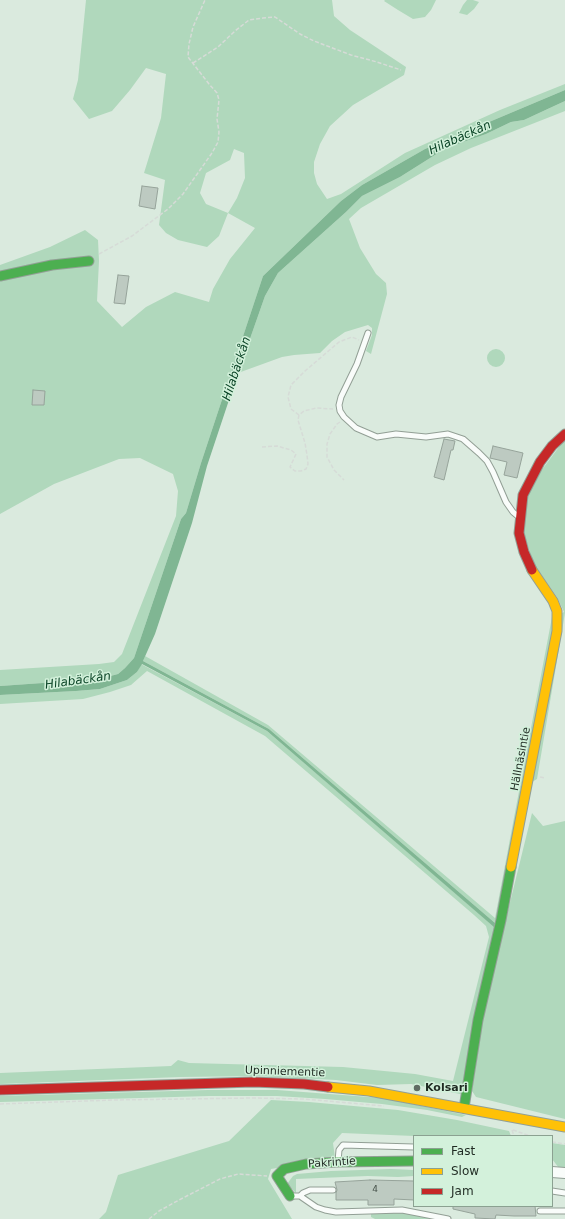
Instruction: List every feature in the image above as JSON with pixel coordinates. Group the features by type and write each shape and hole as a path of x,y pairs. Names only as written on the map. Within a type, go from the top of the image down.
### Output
{"street":[{"path":"0,276 52,265 89,261"},
{"name":"Hällnäsintie","path":"464,1108 478,1020 498,936 557,631 557,612 553,601 530,566 524,552 519,533 523,495 537,467 552,446 565,434"},
{"name":"Upinniementie","path":"0,1090 253,1082 282,1083 339,1087 368,1091 565,1127"},
{"name":"Pakrintie","path":"277,1176 284,1170 306,1164 413,1161"},
{"path":"553,1172 565,1173"},
{"path":"277,1176 290,1196"}],"lane":[{"path":"368,333 357,364 341,397 339,405 340,411 345,419 356,428 377,437 396,434 426,437 448,434 463,439 476,449 486,461 493,472 506,502 513,512 520,518"},
{"path":"338,1162 339,1150 343,1145 413,1147"},
{"path":"300,1196 310,1190 333,1190"},
{"path":"553,1191 565,1193"},
{"path":"290,1196 300,1196 316,1206 325,1210 336,1212 402,1210 448,1219"},
{"path":"540,1211 565,1211"}],"path":[{"path":"89,261 108,248 132,236 168,209 183,194 218,142 219,132 217,119 219,100 217,93 188,57 193,27 205,0"},
{"path":"193,64 218,47 249,20 275,17 300,34 314,41 351,55 401,70"},
{"path":"299,415 291,409 288,397 291,385 315,361 339,342 352,337 364,343"},
{"path":"262,447 277,446 291,450 296,454 290,467 295,471 306,469 308,464 307,455 298,420 299,415 304,411 316,408 330,408 340,411"},
{"path":"344,480 334,470 327,457 327,444 330,434 337,424 345,419"},
{"path":"0,1104 253,1098 304,1099 387,1107"},
{"path":"508,1128 527,1135"},
{"path":"512,1130 514,1135"},
{"path":"553,1142 565,1144"},
{"path":"149,1219 159,1211 220,1179 238,1174 277,1176"}],"shaded area":[{"path":"86,0 332,0 334,16 350,30 406,67 404,75 353,105 330,126 320,144 314,162 314,173 317,184 327,199 341,194 405,153 500,110 565,84 565,90 425,149 362,185 341,201 263,276 186,513 181,519 134,658 118,674 99,679 0,686 0,670 99,664 114,662 122,654 176,516 178,491 173,474 140,458 119,459 54,484 0,514 0,265 50,247 85,230 98,240 99,261 97,301 122,327 146,307 175,292 209,302 213,289 230,259 255,228 228,213 219,236 207,247 178,240 166,233 159,225 165,180 144,173 161,118 166,74 146,68 112,111 89,119 73,99 78,80","holes":["234,149 244,153 245,178 237,198 228,213 206,204 200,193 206,173 230,160"]},
{"path":"436,0 431,10 425,17 413,19 384,1"},
{"path":"467,0 479,2 467,15 459,13 463,5"},
{"path":"565,101 565,111 471,148 435,165 361,208 349,219 360,248 376,274 386,283 387,294 371,354 366,351 372,335 372,328 368,325 345,332 332,341 320,353 282,357 238,373 265,296 278,273 362,196 400,177 446,148 486,134 511,122 524,120"},
{"path":"496,349 502,352 505,358 502,364 496,367 490,364 487,358 490,352"},
{"path":"565,439 565,613 537,779 532,782 560,614 564,612 557,597 534,564 523,531 528,496 541,471"},
{"path":"552,617 554,625 552,645 523,803 476,1022 466,1077 467,1086 464,1093 460,1094 411,1084 377,1085 336,1080 258,1076 180,1077 0,1084 0,1073 171,1066 178,1060 189,1063 343,1067 415,1074 453,1081 489,937 486,926 474,915 265,736 147,671 131,685 83,699 0,704 0,695 100,689 127,680 137,672 141,664 267,731 494,926 495,923 269,729 143,661 145,656 268,725 495,918"},
{"path":"532,813 543,826 565,821 565,1119 476,1097 472,1091 485,1004"},
{"path":"208,1090 277,1090 382,1098 466,1115 462,1117 427,1110 382,1104 277,1096 209,1096 0,1102 0,1096"},
{"path":"271,1100 398,1110 509,1131 511,1135 413,1136 342,1133 333,1143 335,1158 271,1169 268,1179 292,1219 99,1219 106,1212 118,1175 229,1141"},
{"path":"553,1143 565,1145 565,1169 559,1168 553,1160"},
{"path":"391,1169 413,1170 413,1176 296,1179 296,1193 287,1184 293,1176 297,1174"},
{"path":"371,1213 412,1213 436,1219 375,1219 371,1217"}],"water":[{"name":"Hilabäckån","path":"565,90 565,101 524,120 511,122 486,134 446,148 400,177 362,196 278,273 265,296 238,373 207,466 192,523 155,634 143,661 269,729 495,923 494,927 267,731 142,664 137,672 127,680 100,689 0,695 0,686 99,679 118,674 134,658 181,519 186,513 263,276 341,201 362,185 425,149"}],"building":[{"path":"142,186 158,188 155,209 139,206"},
{"path":"118,275 129,276 125,304 114,303"},
{"path":"33,390 45,391 44,405 32,405"},
{"path":"444,439 455,441 453,450 451,450 444,480 434,477"},
{"path":"493,446 523,453 517,478 504,475 507,462 490,458"},
{"path":"370,1180 413,1181 413,1200 394,1199 394,1205 368,1205 368,1200 336,1200 337,1190 335,1182"},
{"path":"453,1207 535,1207 536,1216 496,1215 495,1219 475,1218 475,1214 453,1209"}],"traffic: fast":[{"path":"0,276 52,265 89,261"},
{"path":"464,1108 478,1020 501,920 511,867"},
{"path":"290,1196 277,1176 284,1169 306,1164 338,1162 413,1161"}],"traffic: slow":[{"path":"511,867 557,631 557,611 553,601 532,570"},
{"path":"328,1087 369,1091 565,1127"}],"traffic: jam":[{"path":"532,570 524,552 519,533 523,495 540,462 552,446 565,434"},
{"path":"0,1090 253,1082 304,1084 328,1087"}],"place":[{"name":"Kolsari","path":"417,1088"}]}
